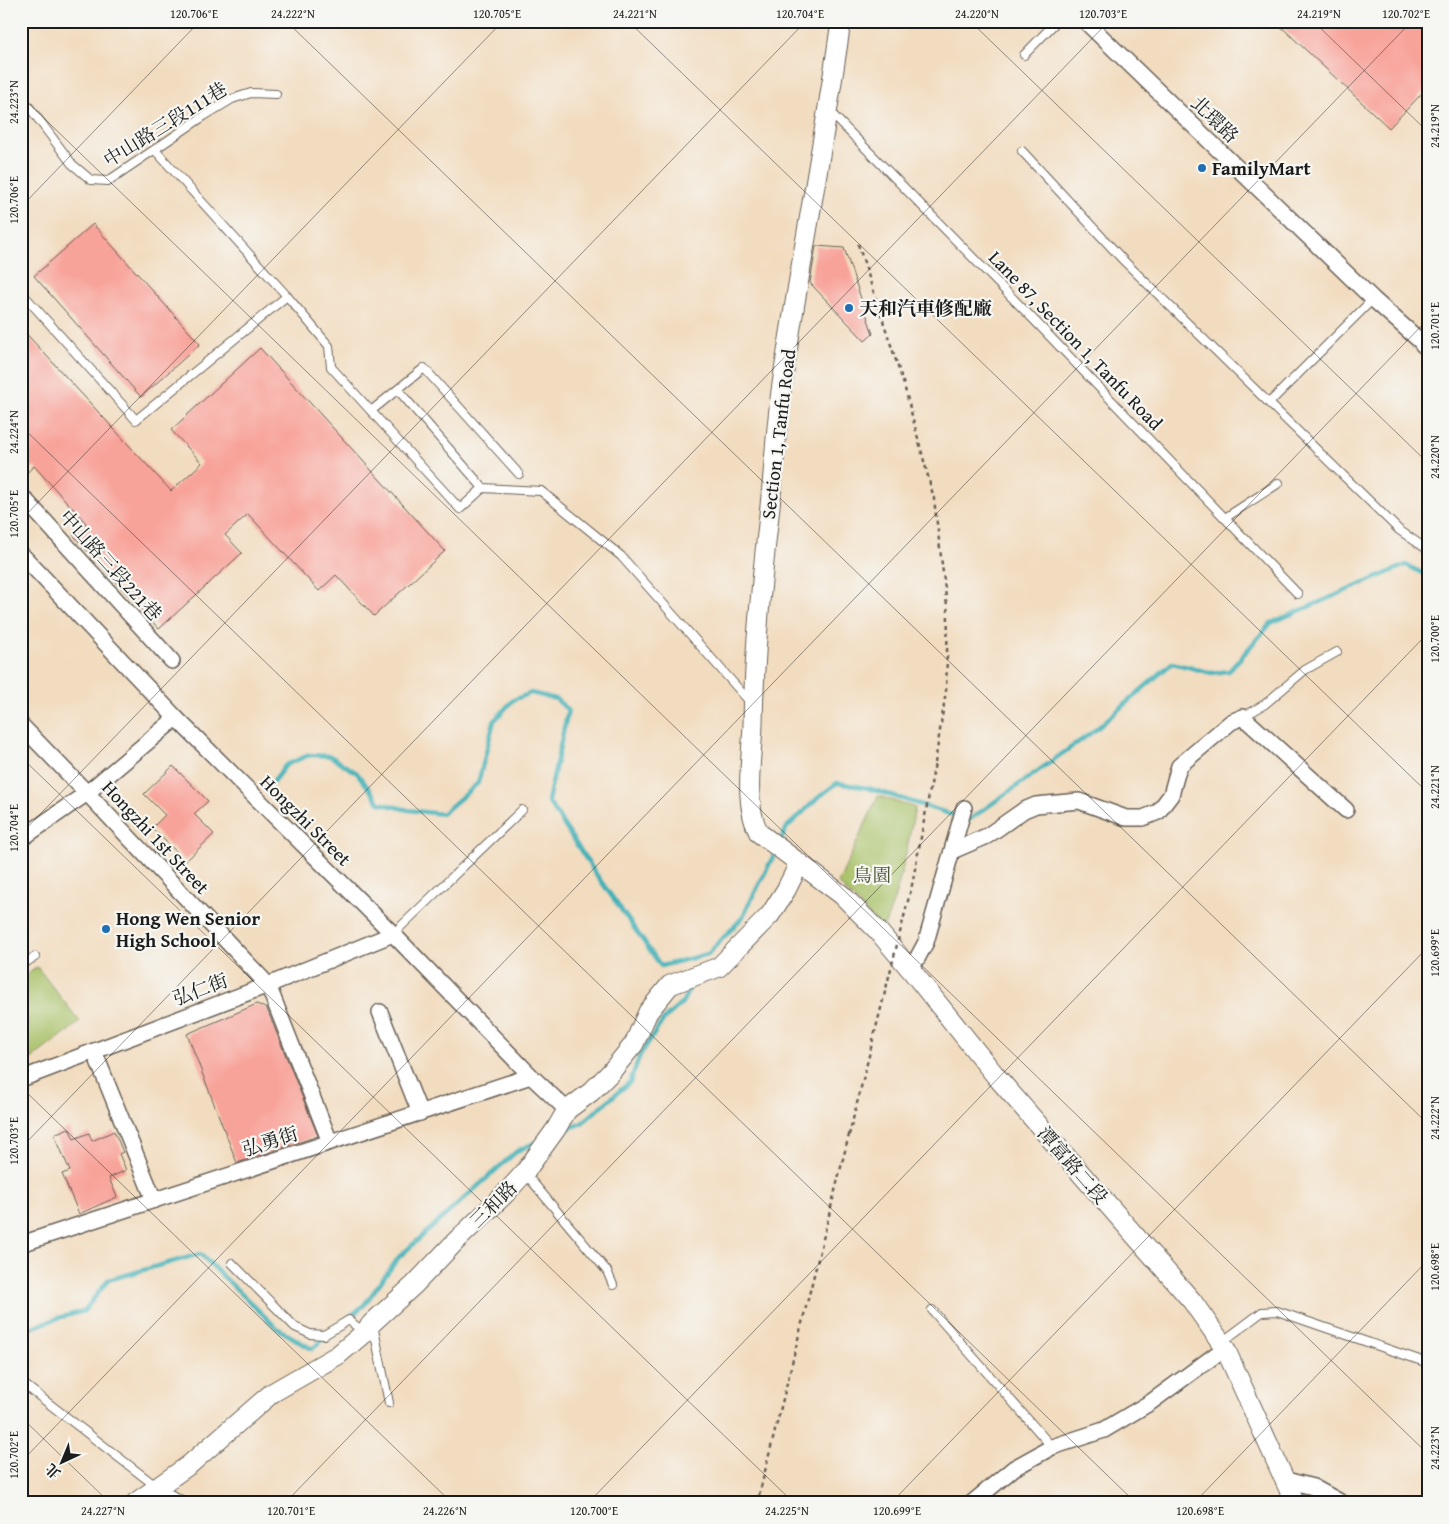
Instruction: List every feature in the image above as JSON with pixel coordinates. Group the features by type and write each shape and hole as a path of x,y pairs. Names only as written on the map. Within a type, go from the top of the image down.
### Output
{"street":[{"name":"Section 1, Tanfu Road","path":"794,860 759,833 750,812 753,705 764,560 781,393 841,21"},
{"name":"北環路","path":"1085,21 1373,299 1426,344"},
{"name":"中山路三段221巷","path":"21,495 172,661"},
{"name":"Hongzhi Street","path":"21,554 176,718 567,1110"},
{"path":"954,844 987,836 1024,810 1036,805 1079,801 1126,818 1143,818 1158,812 1171,795 1179,766 1231,722 1243,717 1346,810"},
{"path":"21,838 87,793 176,718"},
{"name":"Hongzhi 1st Street","path":"21,725 268,985 330,1142"},
{"path":"912,970 926,942 964,810"},
{"name":"潭富路二段","path":"794,860 842,895 878,931 912,970 995,1075 1192,1301 1224,1345 1295,1503"},
{"name":"三和路","path":"135,1503 189,1465 272,1393 338,1355 414,1285 454,1242 505,1194 525,1172 556,1129 567,1110 591,1092 616,1066 634,1044 648,1012 670,985 719,967 770,915 786,890 794,860"},
{"name":"弘仁街","path":"21,1079 268,985 392,934"},
{"path":"380,1012 420,1113"},
{"path":"94,1051 154,1200"},
{"name":"弘勇街","path":"21,1244 532,1076"},
{"path":"972,1503 1014,1468 1052,1447 1104,1430 1151,1402 1224,1345"},
{"path":"1286,1480 1313,1487 1342,1503"}],"lane":[{"path":"1024,55 1057,21"},
{"name":"中山路三段111巷","path":"21,96 72,164 91,180 108,180 232,99 251,94 276,94"},
{"name":"Lane 87, Section 1, Tanfu Road","path":"828,111 1035,321 1298,594"},
{"path":"155,150 287,296 329,346 331,367 460,509 483,488 541,491 621,556 753,705"},
{"path":"1022,151 1124,261 1268,403 1400,530 1428,550"},
{"path":"21,292 136,420 287,296"},
{"path":"1268,403 1373,299"},
{"path":"371,412 424,368 518,474"},
{"path":"398,390 483,488"},
{"path":"1225,518 1279,483"},
{"path":"1243,717 1265,704 1305,670 1337,652"},
{"path":"392,934 522,810"},
{"path":"21,965 35,957"},
{"path":"525,1172 607,1270 612,1285"},
{"path":"232,1263 295,1327 310,1334 324,1335 349,1320 368,1328 389,1402"},
{"path":"932,1310 1052,1447"},
{"path":"1224,1345 1262,1312 1277,1311 1428,1364"},
{"path":"21,1382 157,1487 187,1503"}],"path":[{"path":"757,1503 912,885 935,763 946,691 948,614 934,499 904,385 858,244"}],"green space":[{"name":"鳥園","path":"878,796 915,808 906,854 883,929 838,883"},
{"path":"37,967 80,1022 31,1059 21,1046 21,979"}],"building":[{"path":"1275,21 1420,21 1428,29 1428,87 1389,128"},
{"path":"93,224 200,344 141,397 34,276"},
{"name":"天和汽車修配廠","path":"816,246 844,248 873,334 865,341 810,283"},
{"path":"21,328 171,491 202,463 171,430 260,348 445,551 374,616 336,575 319,591 248,514 225,535 242,553 159,629 73,535 86,523 34,466 21,478"},
{"path":"173,766 208,801 194,814 214,834 186,861 152,828 165,815 144,794"},
{"path":"257,1004 267,1009 318,1136 237,1163 187,1034"},
{"path":"69,1128 74,1139 89,1133 92,1141 114,1131 123,1152 119,1154 126,1170 109,1178 117,1197 79,1214 62,1174 70,1171 54,1134"}],"waterway":[{"path":"780,842 787,827 837,783 868,788 969,820 1094,731 1172,663 1212,673 1229,671 1271,623 1406,565 1428,576"},
{"path":"271,784 286,765 309,755 330,756 357,773 380,803 408,810 442,814 478,783 494,721 513,700 531,693 556,699 568,710 548,801 598,877 661,966 708,954 742,918 776,851"},
{"path":"561,1132 582,1123 630,1082 640,1055 664,1019 682,1003 692,984"},
{"path":"346,1320 364,1305 399,1257 517,1151 538,1141"},
{"path":"21,1332 58,1318 84,1311 108,1280 200,1254 277,1328 312,1349 329,1335"}],"place":[{"name":"FamilyMart","path":"1202,168"},
{"name":"天和汽車修配廠","path":"849,308"},
{"name":"Hong Wen Senior High School","path":"106,929"}]}
